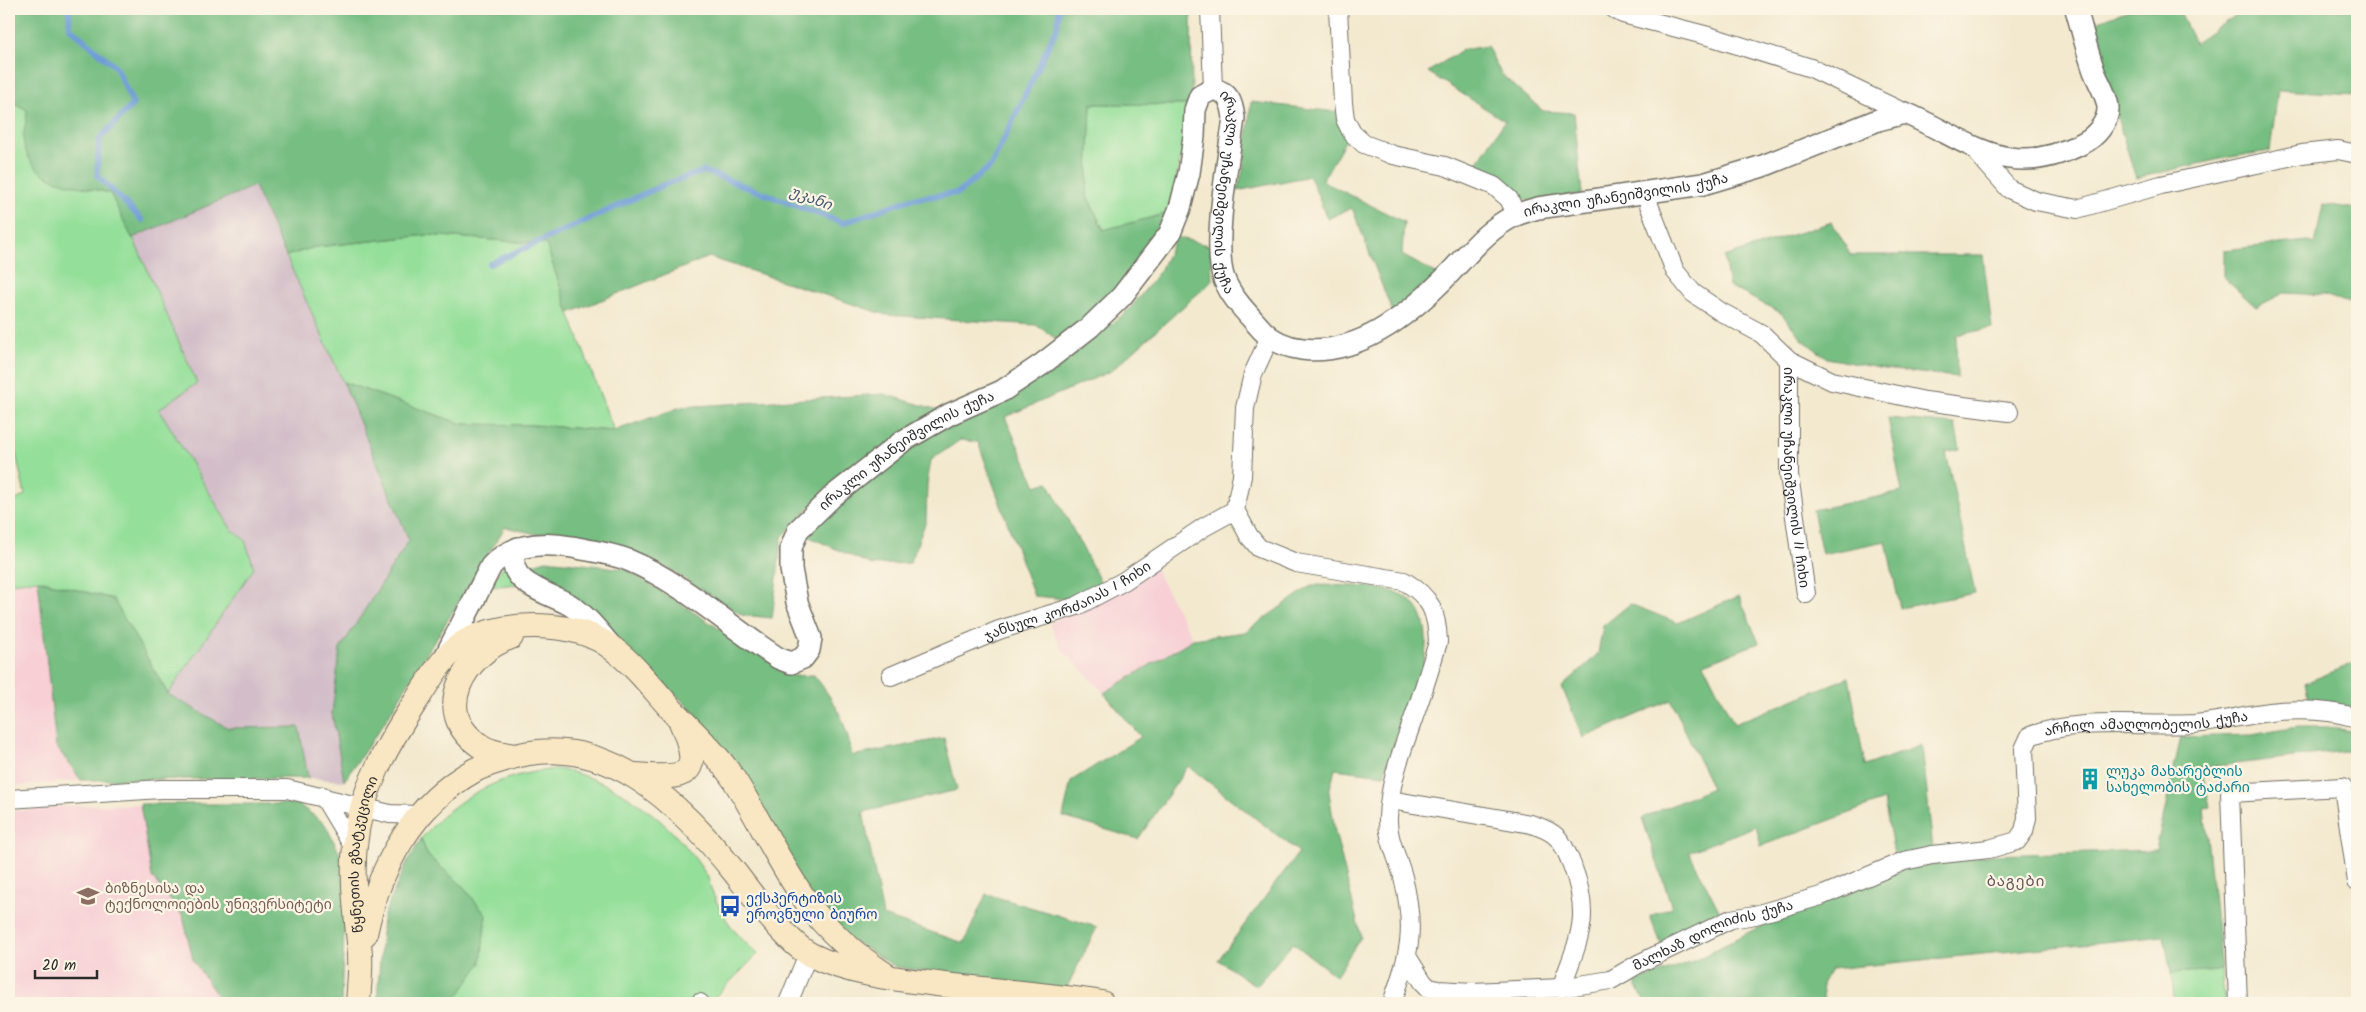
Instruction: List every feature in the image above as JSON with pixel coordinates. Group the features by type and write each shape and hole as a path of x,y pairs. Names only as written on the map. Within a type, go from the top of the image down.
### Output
{"main road":[{"name":"წყნეთის გზატკეცილი","path":"360,957 354,848 362,806 371,782 398,729 446,656 465,642 496,630 516,626 541,626 584,634 611,646 711,748 732,777 791,877 818,916 858,957 889,977"},
{"path":"515,756 496,753 482,747 472,738 459,720 456,696 460,682 470,664 485,650 500,641 541,626"},
{"path":"635,775 669,778 686,771 692,763 692,753 678,716"},
{"name":"წყნეთის გზატკეცილი","path":"360,957 377,888 399,842 418,815 462,777 481,767 515,756 539,751 577,753 597,758 635,775 705,836 762,908 808,954 832,964 889,977 1102,1003"},
{"path":"358,1003 360,957"}],"street":[{"path":"1210,9 1213,89"},
{"path":"1338,9 1343,103 1346,119 1352,133 1364,144 1393,155 1445,166 1494,186 1509,199 1516,214"},
{"path":"1614,9 1623,14 1712,37 1811,68 1972,147 2010,159 2035,160 2063,154 2090,140 2104,124 2108,107 2094,72 2076,9"},
{"name":"ირაკლი უჩანეიშვილის ქუჩა","path":"446,656 491,566 499,557 518,548 531,545 554,544 605,553 659,574 778,658 791,663 804,658 809,650 810,638 797,602 791,568 791,548 798,530 833,496 903,440 950,414 1002,391 1033,370 1090,326 1122,296 1170,232 1180,208 1189,173 1194,136 1194,110 1200,96 1213,89 1222,91 1227,96 1232,106 1234,118 1221,231 1221,266 1224,279 1234,297 1269,338 1290,347 1313,350 1339,347 1362,339 1392,323 1417,304 1485,236 1516,214 1538,208 1703,184 1763,166 1878,120 1905,113"},
{"path":"1972,147 2009,188 2036,201 2077,209 2161,185 2302,154 2338,150 2357,154"},
{"name":"ირაკლი უჩანეიშვილის II ჩიხი","path":"1648,193 1649,205 1675,271 1693,293 1721,312 1762,334 1789,360 1832,381 1925,401 2009,412"},
{"path":"1269,338 1253,374 1245,408 1242,476 1235,510 1249,536 1259,548 1274,556 1296,563 1404,581 1416,588 1434,611 1438,642 1393,782 1390,800 1388,819 1390,837 1403,877 1410,917 1411,939 1408,958 1392,1003"},
{"name":"ირაკლი უჩანეიშვილის II ჩიხი","path":"1789,360 1789,475 1806,594"},
{"name":"ჯანსულ კორძაიას I ჩიხი","path":"892,676 999,630 1077,606 1124,581 1189,536 1235,510"},
{"path":"518,548 513,557 514,567 524,580 539,592 570,605 590,622 611,646"},
{"name":"არჩილ ამაღლობელის ქუჩა","path":"2024,831 2027,818 2024,749 2030,736 2043,731 2082,726 2195,724 2269,712 2326,712 2357,718"},
{"path":"2238,1003 2230,793 2343,787 2357,882"},
{"path":"9,799 161,789 287,789 323,796 390,814 418,815"},
{"path":"323,796 354,848"},
{"path":"1390,800 1530,824 1549,830 1564,844 1580,888 1583,910 1580,934 1561,988"},
{"name":"მალხაზ დოლიძის ქუჩა","path":"1408,958 1428,988 1438,990 1474,992 1561,988 1610,980 1640,963 1731,919 1755,915 1821,896 1904,861 1932,854 1989,849 2017,841 2024,831"},
{"path":"788,1003 808,954"}],"shaded area":[{"path":"254,186 343,382 409,540 340,649 332,713 344,781 308,778 299,727 228,728 168,694 254,568 245,540 231,529 158,409 132,238"},
{"path":"1154,567 1193,639 1104,693 1060,647 1050,623"},
{"path":"38,580 56,746 81,780 9,787 9,583"},
{"name":"ბიზნესისა და ტექნოლოიების უნივერსიტეტი","path":"140,804 152,877 183,916 193,960 222,1003 9,1003 9,812 66,806"}],"green space":[{"path":"9,9 1184,9 1191,10 1192,105 1091,104 1087,196 1103,230 1169,213 1149,255 1064,344 1036,325 886,315 709,257 569,313 546,244 427,235 315,247 286,256 254,186 132,238 110,193 58,181 37,169 29,158 23,141 27,110 9,100"},
{"path":"2131,9 2178,9 2195,43 2245,9 2357,9 2357,94 2278,90 2270,151 2225,158 2136,178 2090,31 2099,21"},
{"path":"1487,46 1501,74 1543,111 1574,113 1582,194 1529,201 1514,196 1475,166 1505,121 1428,72 1462,50"},
{"path":"9,100 27,109 27,114 86,187 110,193 124,217 197,383 159,409 231,529 245,540 254,568 168,694 113,599 39,580 9,583 9,504 25,495 9,423"},
{"path":"1251,102 1345,113 1349,134 1322,181 1404,222 1402,255 1442,277 1394,316 1352,208 1327,219 1310,176 1237,191 1243,171"},
{"path":"1091,104 1192,105 1169,213 1104,230 1087,196"},
{"path":"2323,204 2357,209 2357,306 2324,295 2284,293 2256,307 2224,278 2224,250 2307,241 2315,244"},
{"path":"1832,222 1851,255 1983,255 1992,328 1956,335 1957,377 1884,369 1827,358 1803,340 1781,313 1729,286 1724,257"},
{"path":"427,235 546,244 569,313 614,431 533,425 462,424 343,382 286,256 315,247"},
{"path":"1176,237 1211,246 1212,281 1111,371 1005,417 1036,486 1048,482 1104,589 1077,600 1034,596 978,442 960,440 931,460 927,484 926,521 910,563 872,565 807,536 826,510 917,437 1031,380 1081,349 1129,310 1160,271"},
{"path":"343,382 462,424 533,425 614,431 681,407 884,394 938,410 829,486 782,537 772,618 742,615 669,569 638,557 505,527 384,723 344,781 332,713 340,649 409,540"},
{"path":"1888,418 1955,424 1960,449 1946,452 1975,593 1900,608 1886,541 1822,554 1813,510 1902,492"},
{"path":"546,560 626,569 793,676 814,675 829,695 839,713 852,756 944,738 957,790 863,812 883,916 964,943 986,894 1097,927 1065,991 896,967 841,934 808,896 745,781 693,711 635,657 517,574 529,565"},
{"path":"505,564 517,584 489,587"},
{"path":"38,580 113,599 168,694 228,728 299,727 308,778 81,780 56,746"},
{"path":"1312,585 1357,586 1400,594 1410,600 1422,617 1425,627 1426,649 1421,675 1408,702 1384,775 1335,769 1329,792 1335,832 1361,937 1336,976 1293,943 1256,986 1218,960 1299,852 1188,766 1138,839 1063,817 1071,781 1141,737 1104,693 1193,639 1245,632"},
{"path":"1739,596 1759,643 1704,664 1734,724 1849,677 1865,766 1922,745 1933,850 1895,859 1884,800 1761,846 1756,826 1689,852 1723,918 1662,946 1650,916 1672,907 1642,818 1712,788 1671,700 1583,738 1562,687 1598,654 1603,626 1630,604 1678,623"},
{"path":"2357,662 2357,715 2312,711 2305,683"},
{"path":"2297,727 2328,727 2357,732 2357,754 2345,751 2201,768 2210,807 2204,808 2221,970 2171,973 2164,936 1831,969 1822,984 1824,1003 1645,1003 1635,982 1696,960 1751,931 1900,870 1992,855 2156,850 2181,737 2252,735"},
{"path":"558,769 603,783 624,794 662,822 694,857 707,876 717,903 727,920 737,934 758,954 709,1003 455,1003 438,865 428,856 421,839 449,810 482,789 537,771"},
{"path":"140,804 298,804 325,824 347,868 341,1003 222,1003 193,960 183,916 152,877"},
{"path":"421,839 428,856 463,886 486,915 481,963 455,1003 377,1003 383,917 405,866"},
{"path":"2221,970 2225,1003 2175,1003 2171,973"}],"waterway":[{"path":"69,9 70,28 116,67 133,104 99,140 97,175 142,220"},
{"name":"უკანი","path":"490,264 666,184 704,171 843,223 911,199 958,193 991,166 1057,28 1059,9"}],"place":[{"name":"ლუკა მახარებლის სახელობის ტაძარი","path":"2090,779"},
{"name":"ბიზნესისა და ტექნოლოიების უნივერსიტეტი","path":"88,896"},
{"name":"ექსპერტიზის ეროვნული ბიურო","path":"730,906"}],"district":[{"name":"ბაგები","path":"2016,881"}]}
